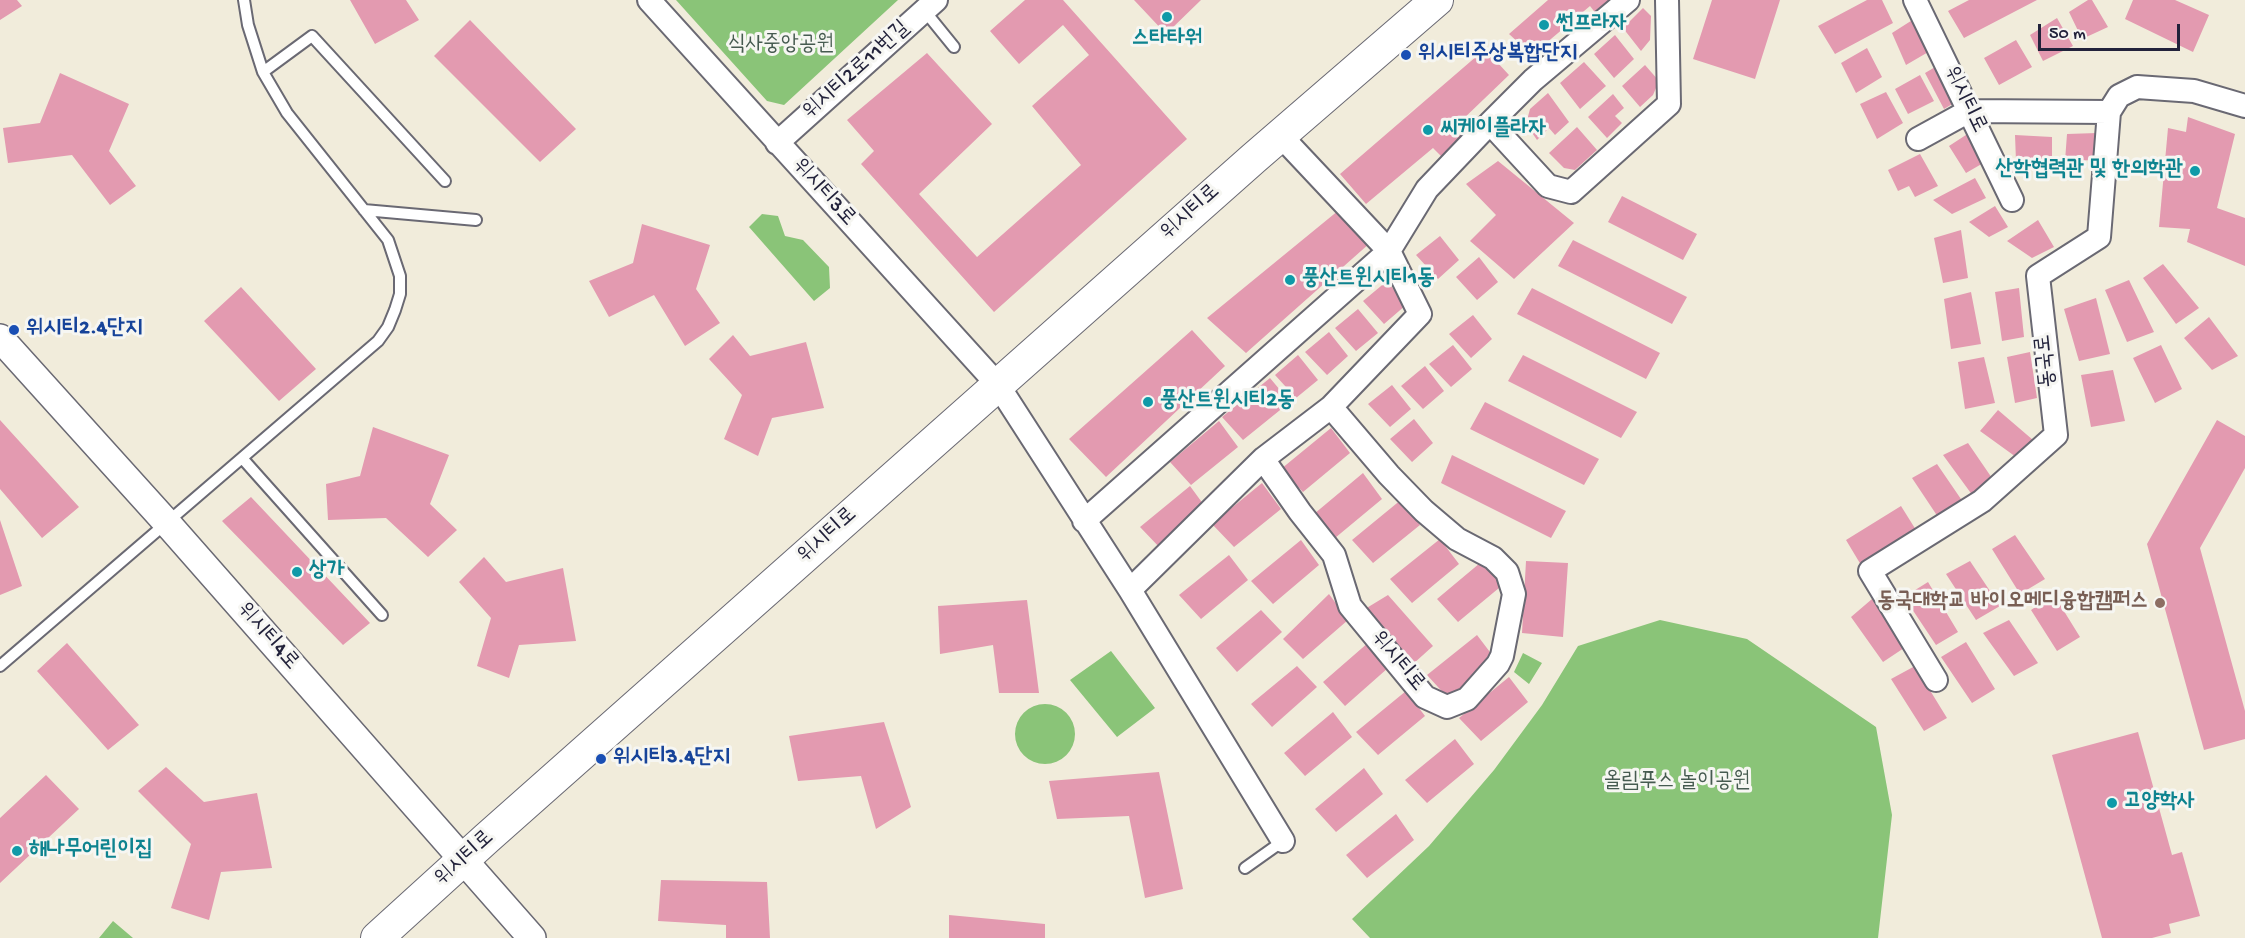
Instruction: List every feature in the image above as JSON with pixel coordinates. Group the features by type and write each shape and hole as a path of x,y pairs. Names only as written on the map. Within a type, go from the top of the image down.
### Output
{"main road":[{"name":"위시티로","path":"377,938 1280,135 1437,0"}],"street":[{"name":"위시티3로","path":"649,0 998,385 1130,590 1283,841"},
{"path":"1084,521 1389,251 1427,189 1533,80 1628,0"},
{"path":"1490,123 1548,186 1571,192 1669,104 1667,0"},
{"name":"위시티로","path":"1915,0 2012,200"},
{"name":"위시티2로11번길","path":"777,143 930,5"},
{"path":"1918,139 1969,111 2109,112 2119,96 2137,87 2194,91 2245,106"},
{"name":"동국로","path":"1936,680 1870,572 1982,501 2056,435 2038,276 2099,237 2109,112"},
{"path":"1130,590 1263,459 1331,407 1420,314 1389,251 1280,135"},
{"name":"위시티4로","path":"0,338 167,523 532,938"},
{"name":"위시티로","path":"1263,459 1299,512 1334,555 1350,606 1425,697 1447,707 1467,699 1498,664 1502,656 1514,594 1508,572 1493,558 1457,539 1424,510 1389,475 1331,407"}],"lane":[{"path":"2,665 378,341 388,327 400,294 400,276 388,240 287,113 263,72 248,25 244,0"},
{"path":"930,5 954,47"},
{"path":"263,72 312,36 445,181"},
{"path":"364,210 476,220"},
{"path":"242,458 382,615"},
{"path":"1245,868 1283,841"}],"green space":[{"name":"식사중앙공원","path":"676,0 898,0 784,105 767,101"},
{"path":"762,214 778,216 785,236 803,240 829,267 830,288 814,301 749,227"},
{"name":"올림푸스 놀이공원","path":"1660,620 1747,639 1876,727 1892,815 1878,938 1370,938 1352,919 1429,846 1494,770 1542,705 1578,646"},
{"path":"1111,651 1155,708 1117,737 1070,680"},
{"path":"1523,653 1542,663 1529,684 1514,672"},
{"path":"1045,704 1062,709 1070,717 1075,734 1070,751 1062,759 1045,764 1028,759 1020,751 1015,734 1020,717 1028,709"},
{"path":"113,921 133,938 99,938"}],"building":[{"path":"0,0 17,0 22,6 0,20"},
{"path":"350,0 406,0 419,20 375,44"},
{"path":"1025,0 1063,0 1187,139 994,312 861,164 874,151 847,120 927,53 992,124 919,194 977,257 1081,165 1032,106 1089,55 1063,25 1019,64 990,31"},
{"name":"스타타워","path":"1134,0 1201,0 1166,34"},
{"name":"썬프라자","path":"1548,0 1614,0 1597,15 1590,6 1532,55 1509,34"},
{"path":"1712,0 1780,0 1755,79 1693,59"},
{"path":"1867,0 1882,0 1893,23 1835,54 1818,26"},
{"path":"1969,0 2037,0 1964,38 1948,11"},
{"path":"2088,0 2092,0 2108,27 2082,39 2069,12"},
{"path":"2133,0 2175,0 2209,15 2193,52 2125,19"},
{"path":"1643,8 1651,16 1650,40 1641,51 1623,28"},
{"path":"2057,18 2073,46 2043,61 2030,35"},
{"path":"1914,19 1930,51 1906,65 1892,33"},
{"path":"470,20 576,129 540,162 434,56"},
{"path":"1615,35 1634,59 1614,78 1594,54"},
{"path":"2016,40 2032,67 1999,85 1984,58"},
{"path":"1867,48 1882,77 1856,93 1841,63"},
{"name":"씨케이플라자","path":"1485,49 1509,75 1459,123 1469,138 1443,158 1433,148 1366,204 1340,174"},
{"path":"1584,62 1606,86 1580,109 1560,83"},
{"path":"1942,63 1959,100 1944,109 1925,73"},
{"path":"1645,65 1659,81 1653,95 1640,107 1622,86"},
{"path":"60,73 129,104 109,151 136,186 110,205 72,155 8,163 3,128 40,123"},
{"path":"1920,75 1934,101 1908,114 1895,89"},
{"path":"1886,92 1903,123 1877,139 1860,104"},
{"path":"1548,93 1569,122 1555,135 1549,128 1537,140 1526,124 1530,109"},
{"path":"1613,94 1624,108 1615,116 1622,123 1607,138 1588,117"},
{"name":"산학협력관 및 한의학관","path":"2188,117 2235,134 2217,208 2245,218 2245,266 2187,242 2190,229 2159,227 2168,128 2186,132"},
{"path":"1577,127 1597,150 1575,170 1564,168 1549,153"},
{"path":"1969,133 1985,162 1966,173 1949,146"},
{"path":"2097,133 2096,160 2065,161 2067,134"},
{"path":"2015,135 2052,137 2052,162 2016,161"},
{"path":"1920,154 1938,186 1915,197 1909,186 1898,191 1888,170"},
{"path":"1498,161 1574,223 1514,279 1470,241 1496,215 1466,184"},
{"path":"1975,178 1986,198 1952,214 1933,200"},
{"path":"1622,196 1697,234 1683,260 1608,222"},
{"path":"1995,206 2008,227 1989,237 1969,222"},
{"name":"풍산트윈시티1동","path":"1339,210 1370,243 1246,353 1207,318"},
{"path":"2038,220 2054,247 2032,258 2007,241"},
{"path":"642,224 710,245 696,289 720,323 685,346 654,295 609,317 589,281 633,263"},
{"path":"1961,230 1968,278 1943,283 1934,238"},
{"path":"1440,236 1459,260 1438,279 1416,255"},
{"path":"1573,240 1687,297 1672,324 1558,266"},
{"path":"1479,257 1498,282 1477,300 1456,277"},
{"path":"2163,264 2199,308 2176,324 2143,278"},
{"path":"2129,280 2154,332 2127,342 2105,290"},
{"path":"1387,281 1406,305 1384,324 1363,301"},
{"path":"241,287 316,369 279,401 204,321"},
{"path":"1532,288 1660,353 1646,379 1517,314"},
{"path":"2019,288 2024,337 2002,341 1995,292"},
{"path":"1971,292 1981,344 1951,349 1944,299"},
{"path":"2096,298 2110,354 2079,361 2064,309"},
{"path":"1358,309 1378,333 1356,351 1335,328"},
{"path":"1473,315 1492,339 1471,358 1449,334"},
{"path":"2209,317 2238,356 2212,370 2184,338"},
{"name":"풍산트윈시티2동","path":"1192,330 1225,366 1106,477 1069,439"},
{"path":"1329,332 1348,356 1327,375 1305,352"},
{"path":"733,335 750,356 806,342 824,408 772,418 758,456 724,439 742,395 709,359"},
{"path":"1453,345 1472,369 1451,387 1429,364"},
{"path":"2161,345 2182,389 2155,403 2133,358"},
{"path":"2030,352 2037,398 2015,403 2007,357"},
{"path":"1298,355 1318,380 1296,398 1275,375"},
{"path":"1523,355 1637,412 1621,438 1508,381"},
{"path":"1984,357 1995,403 1965,409 1958,362"},
{"path":"1425,366 1444,391 1423,409 1401,386"},
{"path":"2113,370 2125,421 2091,427 2081,375"},
{"path":"1270,378 1290,402 1243,440 1222,417"},
{"path":"1392,385 1411,409 1390,427 1368,404"},
{"path":"1485,402 1599,459 1584,485 1470,429"},
{"path":"1998,410 2033,440 2016,457 1980,431"},
{"path":"1414,419 1433,443 1412,462 1390,439"},
{"path":"0,420 79,507 42,538 0,489"},
{"path":"2217,420 2245,436 2245,468 2200,548 2245,711 2245,739 2204,750 2147,544"},
{"path":"1219,421 1238,447 1191,485 1170,462"},
{"path":"373,427 449,455 430,504 457,530 428,557 386,518 328,520 326,484 360,476"},
{"path":"1331,428 1350,453 1303,492 1281,469"},
{"path":"1968,443 1994,481 1973,496 1943,455"},
{"path":"1452,455 1566,511 1551,538 1441,483"},
{"path":"1937,464 1963,502 1938,517 1912,478"},
{"path":"1363,473 1382,499 1335,538 1314,514"},
{"path":"1262,483 1281,509 1234,547 1212,524"},
{"path":"1190,486 1209,512 1162,550 1140,527"},
{"name":"상가","path":"251,497 370,623 343,645 222,521"},
{"path":"1402,499 1420,525 1373,563 1352,540"},
{"path":"1901,506 1916,530 1861,565 1846,540"},
{"path":"0,520 22,586 0,595"},
{"path":"2015,535 2045,579 2020,594 1992,549"},
{"path":"1440,539 1459,564 1412,603 1390,579"},
{"path":"1301,540 1319,565 1273,604 1251,581"},
{"path":"1229,555 1248,580 1201,619 1179,595"},
{"path":"484,557 506,582 563,568 576,641 519,645 509,678 477,666 491,618 459,582"},
{"path":"1486,558 1505,583 1458,622 1437,599"},
{"path":"1526,561 1568,563 1563,637 1522,633"},
{"path":"1970,561 2000,606 1976,620 1946,574"},
{"path":"1928,582 1958,632 1936,645 1904,597"},
{"path":"1329,594 1348,620 1303,659 1283,639"},
{"path":"1388,595 1433,646 1413,664 1365,609"},
{"path":"2054,595 2080,637 2057,651 2031,610"},
{"path":"1872,599 1904,648 1883,662 1851,617"},
{"path":"1027,600 1039,693 999,693 993,645 940,654 938,606"},
{"path":"1261,610 1282,632 1237,672 1216,648"},
{"path":"2009,620 2038,663 2014,676 1983,633"},
{"path":"1477,635 1496,660 1449,699 1427,675"},
{"path":"1369,642 1388,668 1345,706 1323,682"},
{"path":"1966,642 1995,689 1972,703 1941,657"},
{"path":"67,643 139,725 108,750 37,671"},
{"path":"1297,666 1317,687 1272,727 1251,704"},
{"path":"1915,666 1947,718 1924,731 1891,679"},
{"path":"1509,677 1528,702 1481,741 1459,718"},
{"path":"1406,691 1425,716 1378,755 1356,732"},
{"path":"1333,712 1352,737 1305,776 1284,753"},
{"path":"884,722 911,807 876,829 861,776 798,781 789,736"},
{"name":"고양학사","path":"2138,732 2172,855 2182,852 2200,916 2169,924 2171,933 2152,938 2102,938 2052,755"},
{"path":"1455,739 1474,764 1427,803 1405,780"},
{"path":"166,767 204,802 257,793 272,868 221,872 209,920 171,908 191,844 138,791"},
{"path":"1364,768 1383,794 1336,832 1315,809"},
{"path":"1159,772 1183,889 1145,898 1129,816 1057,819 1049,781"},
{"name":"해나무어린이집","path":"46,775 79,809 0,883 0,818"},
{"path":"1396,814 1414,840 1367,878 1346,855"},
{"path":"661,880 767,882 770,938 726,938 726,925 658,921"},
{"path":"949,915 1045,924 1045,938 949,938"}],"place":[{"name":"스타타워","path":"1167,17"},
{"name":"썬프라자","path":"1544,25"},
{"name":"위시티주상복합단지","path":"1406,55"},
{"name":"씨케이플라자","path":"1428,130"},
{"name":"산학협력관 및 한의학관","path":"2195,171"},
{"name":"풍산트윈시티1동","path":"1290,280"},
{"name":"위시티2.4단지","path":"14,330"},
{"name":"풍산트윈시티2동","path":"1148,402"},
{"name":"상가","path":"297,572"},
{"name":"동국대학교 바이오메디융합캠퍼스","path":"2160,603"},
{"name":"위시티3.4단지","path":"601,759"},
{"name":"고양학사","path":"2112,803"},
{"name":"해나무어린이집","path":"17,851"}]}
